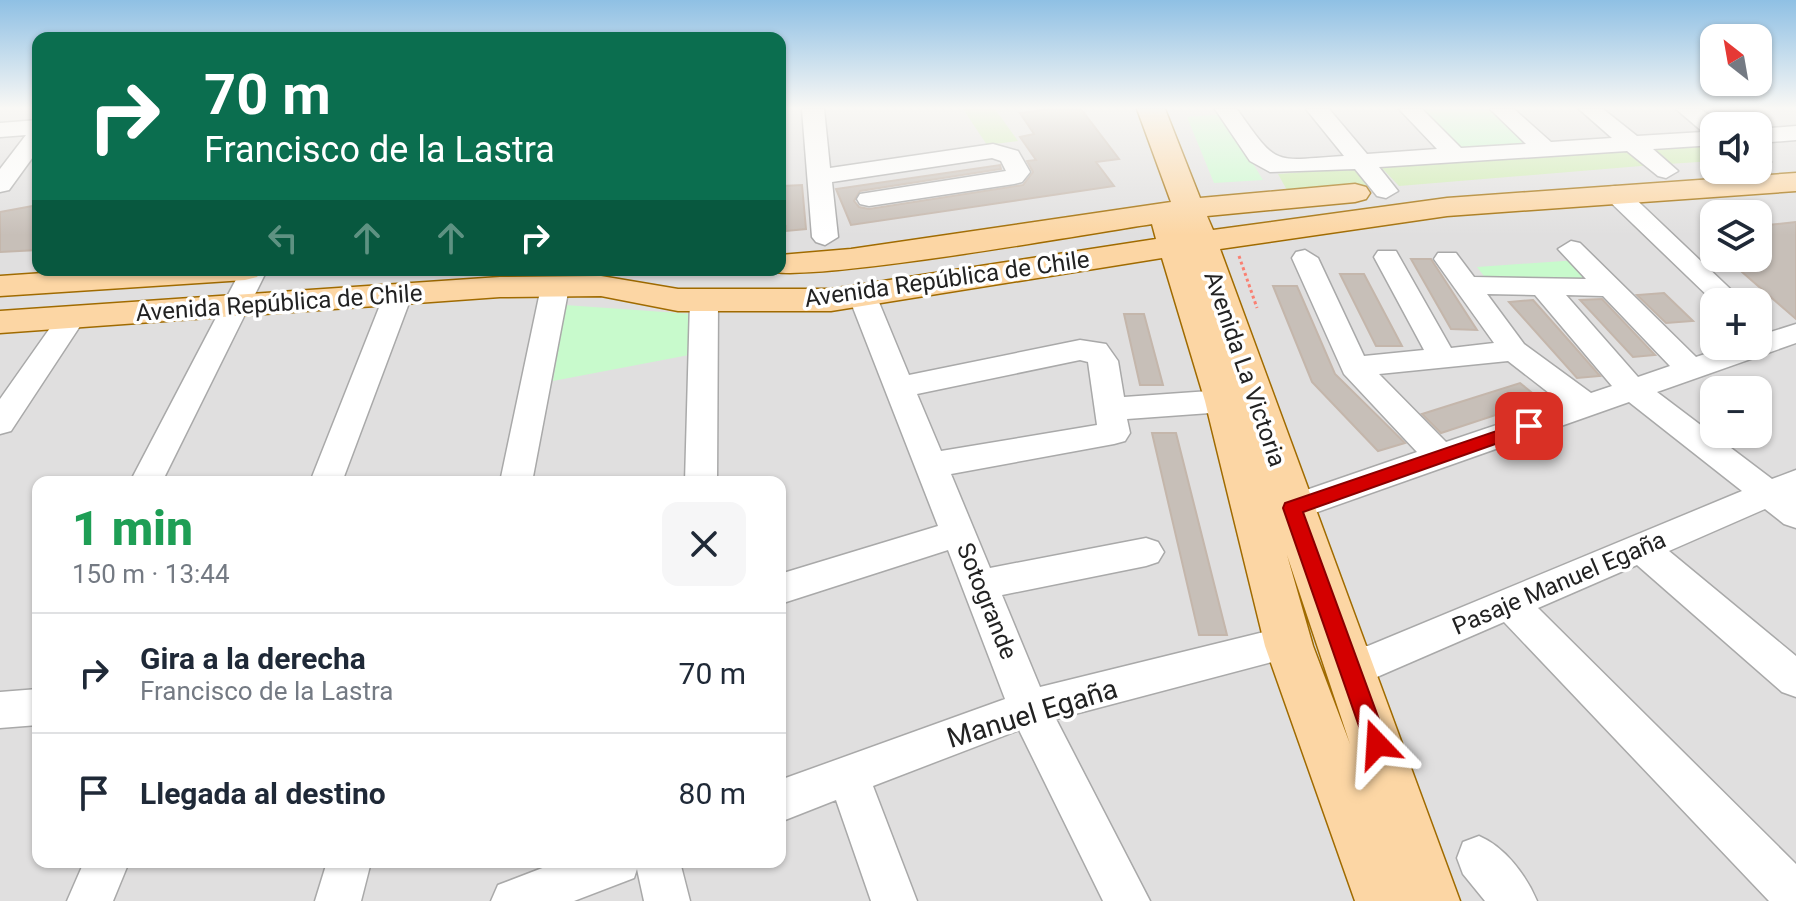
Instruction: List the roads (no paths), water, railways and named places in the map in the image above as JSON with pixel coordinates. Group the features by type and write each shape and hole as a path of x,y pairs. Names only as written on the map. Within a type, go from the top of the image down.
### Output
{"main road":[{"name":"Avenida La Victoria","path":"1145,151 1182,227 1292,508 1432,901"},
{"name":"Avenida La Victoria","path":"1162,151 1289,646 1383,901"},
{"path":"1772,161 1796,159"},
{"name":"Avenida República de Chile","path":"0,322 555,287 601,286 704,301 831,300 1182,227 1283,198 1700,167"},
{"name":"Avenida República de Chile","path":"786,264 1182,227 1796,182"},
{"name":"Avenida República de Chile","path":"0,286 153,276"}],"street":[{"path":"0,185 25,151"},
{"path":"817,151 825,237"},
{"path":"819,177 993,151"},
{"path":"869,199 1014,177 1018,172 1010,156 993,151"},
{"path":"1255,151 1270,165 1547,151"},
{"path":"1353,151 1386,191"},
{"path":"1451,151 1456,156"},
{"path":"1642,151 1666,171"},
{"path":"1270,165 1270,175 1283,198"},
{"path":"1615,193 1715,288"},
{"path":"1571,249 1692,370"},
{"path":"1387,257 1443,359"},
{"path":"1305,258 1354,367 1441,457"},
{"path":"1447,259 1514,351 1587,406"},
{"path":"149,476 251,276"},
{"path":"1468,285 1608,288"},
{"path":"517,476 555,287"},
{"path":"1544,288 1633,390 1782,488 1796,515"},
{"path":"328,476 398,295"},
{"name":"Sotogrande","path":"862,295 1029,708 1127,901"},
{"path":"701,476 704,301"},
{"path":"0,423 72,317"},
{"path":"1292,508 1781,340"},
{"path":"901,387 1080,350 1096,351 1103,361 1112,421"},
{"path":"1354,367 1514,351"},
{"path":"932,465 1112,421 1224,401"},
{"name":"Pasaje Manuel Egaña","path":"1347,662 1370,663 1782,488"},
{"path":"786,587 960,533"},
{"path":"1642,548 1796,680"},
{"path":"980,585 1146,552"},
{"path":"1510,604 1796,896"},
{"name":"Manuel Egaña","path":"786,799 1029,708 1272,646 1289,646"},
{"path":"848,776 894,901"},
{"path":"1479,858 1514,901"},
{"path":"90,901 104,868"},
{"path":"338,901 347,868"},
{"path":"514,901 600,868"},
{"path":"659,868 667,901"}]}
